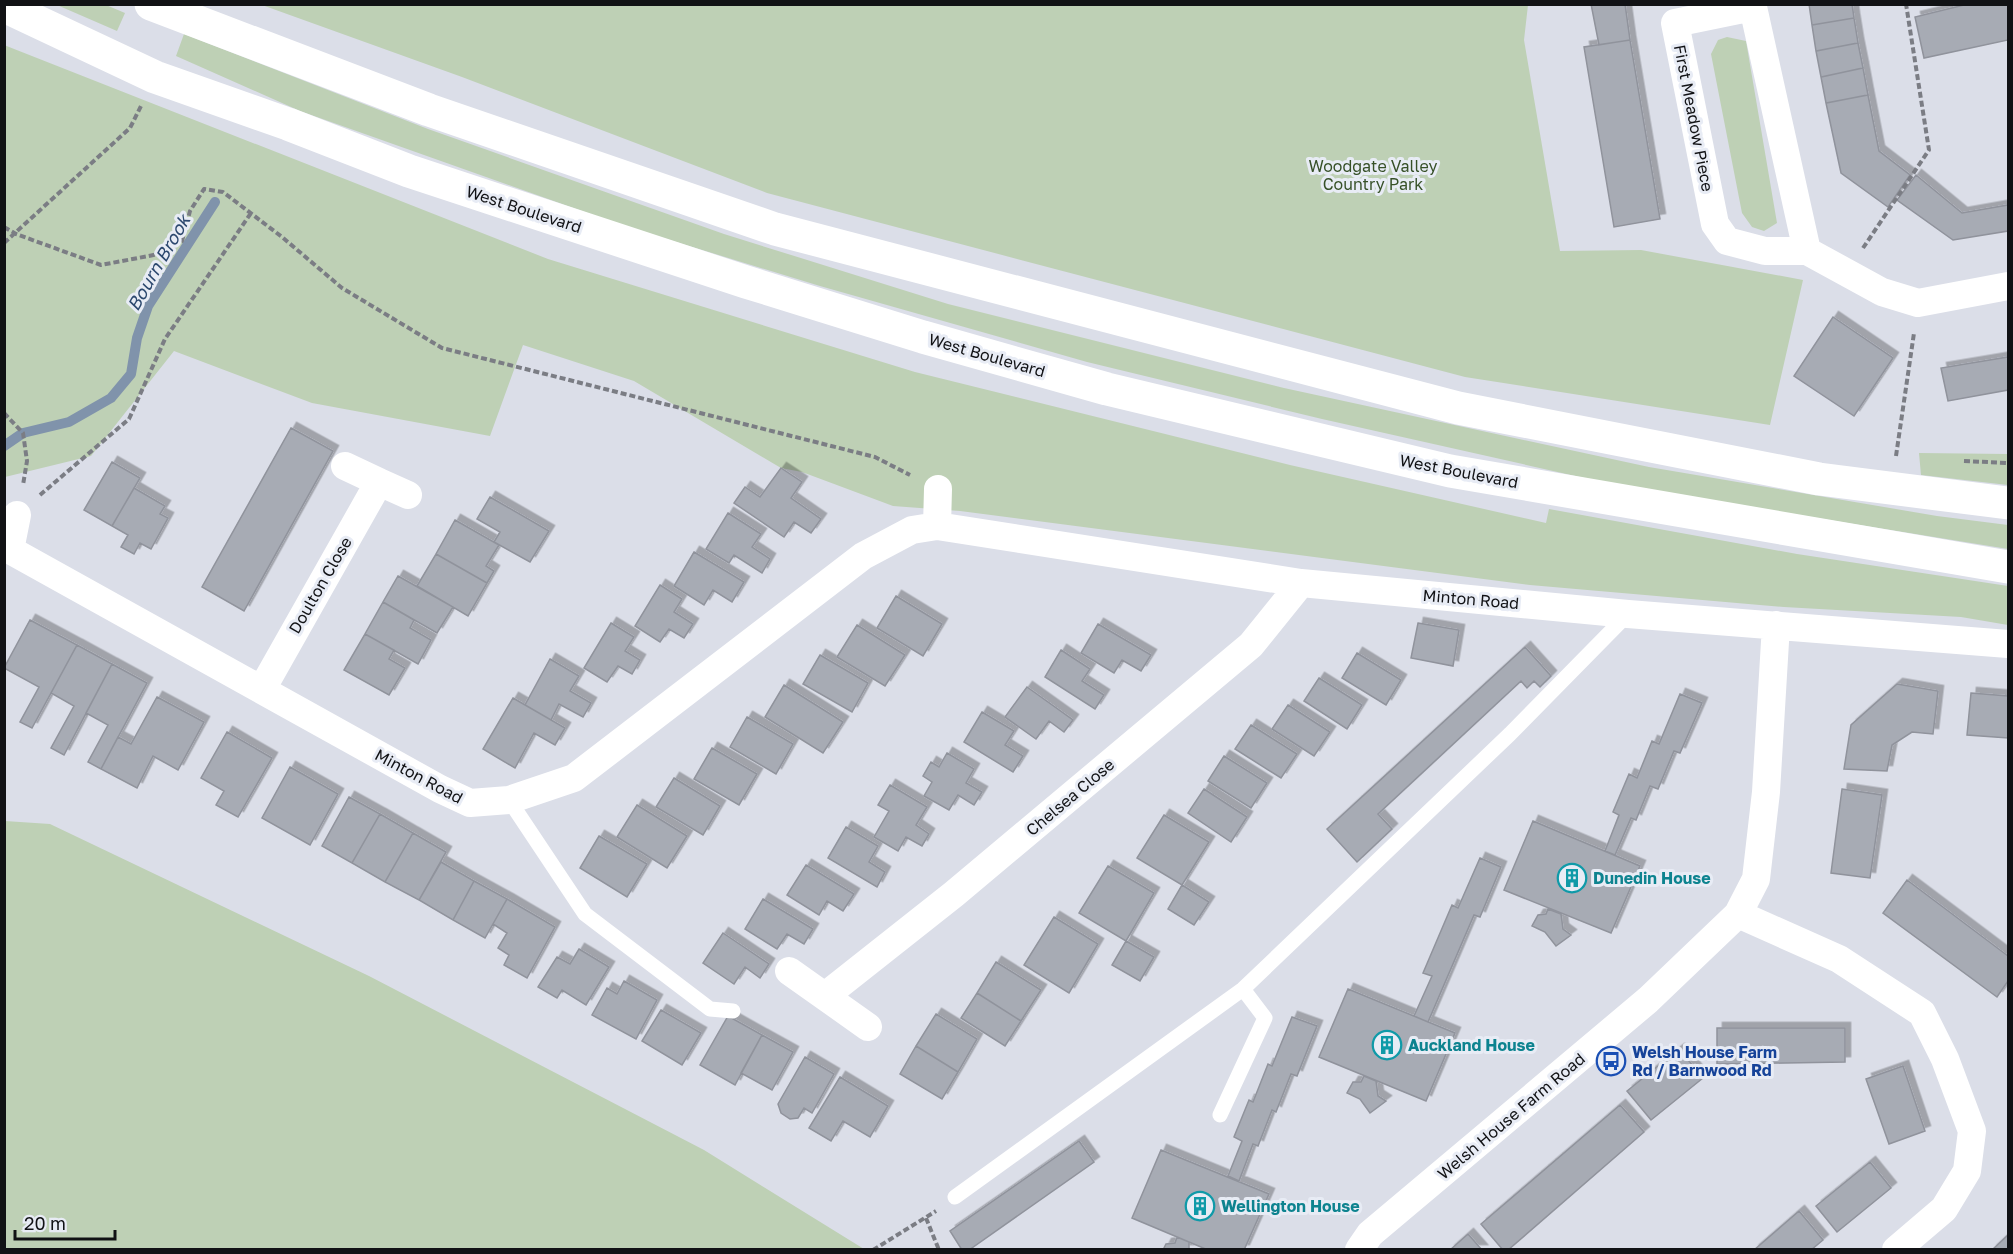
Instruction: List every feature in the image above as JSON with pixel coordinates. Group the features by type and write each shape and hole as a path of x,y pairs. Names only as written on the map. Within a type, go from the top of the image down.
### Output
{"main road":[{"path":"151,4 429,110 775,229 1458,408 1819,479 2008,503"},
{"name":"West Boulevard","path":"4,6 155,77 288,124 410,171 746,282 923,337 1095,386 1450,471 2008,567"}],"street":[{"name":"First Meadow Piece","path":"1807,251 1753,7 1675,23 1715,224 1727,241 1765,251 1807,251 1882,292 1918,303 2008,286"},
{"path":"345,466 408,495"},
{"name":"Doulton Close","path":"262,689 379,482"},
{"path":"937,526 938,489"},
{"name":"Minton Road","path":"17,515 10,550 440,789 470,803 509,800 574,778 863,556 912,530 937,526 1301,583 1629,614 2008,644"},
{"name":"Chelsea Close","path":"825,996 954,894 1251,645 1301,583"},
{"name":"Welsh House Farm Road","path":"1359,1250 1370,1234 1648,1000 1738,914 1756,879 1766,792 1776,625"},
{"path":"1738,914 1839,959 1922,1013 1945,1059 1972,1131 1967,1171 1944,1209 1896,1250"},
{"path":"789,972 868,1027"}],"lane":[{"path":"955,1197 1243,989 1510,734 1629,614"},
{"path":"509,800 585,914 710,1009 733,1011"},
{"path":"1220,1115 1265,1018 1243,989"}],"path":[{"path":"1847,272 1929,150 1906,4"},
{"path":"4,243 130,128"},
{"path":"4,227 16,234 101,264 159,254 182,241 190,211 204,189 223,192 282,237 342,288 442,348 875,457 938,489"},
{"path":"17,515 129,419 165,339 251,213"},
{"path":"1892,487 1918,303"},
{"path":"4,413 23,433 27,461"},
{"path":"873,1250 926,1218 955,1197"},
{"path":"926,1218 939,1250"}],"green space":[{"path":"57,5 106,5 125,13 117,31"},
{"name":"Woodgate Valley Country Park","path":"262,5 1528,5 1524,40 1560,251 1641,250 1803,280 1770,425 1465,377 767,193 462,77"},
{"path":"184,34 428,129 724,234 948,304 1284,388 1649,467 1937,516 2008,525 2008,549 1620,486 1322,419 1087,362 820,286 627,227 300,111 176,56"},
{"path":"1727,37 1746,41 1777,223 1764,231 1752,227 1742,213 1711,54 1718,40"},
{"path":"4,45 548,259 915,372 1290,465 1546,523 1549,509 1797,554 2008,586 2008,625 1961,617 1784,607 1530,585 960,511 893,506 802,472 781,468 634,381 523,345 490,436 312,403 174,351 91,456 5,477"},
{"path":"1919,453 2008,454 2008,485 1921,475"},
{"path":"5,821 50,824 369,976 704,1150 864,1249 5,1249"}],"building":[{"path":"1591,4 1625,4 1630,40 1599,45"},
{"path":"1809,4 1852,4 1854,18 1812,25"},
{"path":"1968,4 2008,4 2008,40 1924,58 1915,17"},
{"path":"1854,18 1858,43 1816,51 1812,25"},
{"path":"1630,40 1660,219 1614,227 1584,47"},
{"path":"1858,43 1863,68 1821,77 1816,51"},
{"path":"1863,68 1868,95 1826,103 1821,77"},
{"path":"1868,95 1879,151 1910,175 1888,207 1841,173 1826,103"},
{"path":"1916,175 1962,213 2008,205 2008,231 1953,240 1897,200"},
{"path":"1833,317 1893,358 1854,416 1794,376"},
{"path":"2008,357 2008,390 1948,401 1941,368"},
{"path":"291,428 333,451 244,611 202,587"},
{"path":"112,462 140,478 112,526 84,510"},
{"path":"781,468 802,482 791,498 821,519 811,533 794,522 784,537 734,503 745,487 760,497"},
{"path":"134,488 165,506 160,514 168,518 151,549 140,543 134,554 121,547 128,535 112,526"},
{"path":"490,497 549,531 530,562 494,542 500,532 477,519"},
{"path":"728,513 761,534 752,547 770,559 762,573 734,555 729,563 706,549"},
{"path":"455,520 499,545 486,566 494,571 487,583 436,554"},
{"path":"694,552 744,582 732,602 713,590 704,605 674,586"},
{"path":"436,554 487,583 468,616 417,586"},
{"path":"398,576 453,607 437,633 383,602"},
{"path":"660,585 682,599 674,612 693,624 684,638 669,629 660,642 635,626"},
{"path":"896,596 942,624 923,656 877,628"},
{"path":"383,602 414,620 410,628 431,640 418,664 365,634"},
{"path":"30,620 77,645 32,728 20,722 39,687 4,668"},
{"path":"611,623 634,637 625,651 640,660 632,674 618,666 607,682 584,668"},
{"path":"1418,623 1459,630 1453,666 1411,658"},
{"path":"1098,624 1151,655 1141,671 1122,660 1114,673 1081,653"},
{"path":"857,625 905,655 885,686 837,657"},
{"path":"365,634 394,650 389,659 405,668 389,695 344,670"},
{"path":"77,645 112,664 64,755 51,748 74,706 51,693"},
{"path":"1525,647 1551,676 1540,687 1534,681 1527,688 1521,681 1378,814 1392,829 1357,862 1327,829"},
{"path":"1061,650 1090,669 1082,681 1104,695 1095,709 1045,677"},
{"path":"1357,653 1401,680 1386,705 1342,678"},
{"path":"820,655 868,683 852,712 803,684"},
{"path":"550,659 579,676 570,691 591,703 583,717 559,704 551,720 525,705"},
{"path":"112,664 147,683 101,769 88,762 108,725 86,713"},
{"path":"1319,678 1362,705 1347,729 1304,701"},
{"path":"1897,684 1938,691 1933,734 1912,732 1892,745 1887,771 1844,769 1851,725"},
{"path":"784,685 843,722 823,753 765,717"},
{"path":"1027,687 1073,720 1064,732 1049,721 1036,739 1005,717"},
{"path":"1971,693 2008,696 2008,738 1967,735"},
{"path":"1680,694 1702,703 1680,753 1674,751 1658,789 1650,786 1636,820 1631,818 1615,855 1605,851 1619,815 1613,812 1629,774 1637,778 1652,741 1659,744"},
{"path":"157,697 204,722 178,770 153,756 137,788 101,769 118,737 131,744"},
{"path":"513,698 565,728 555,745 534,733 515,768 483,749"},
{"path":"1288,705 1330,732 1314,756 1272,729"},
{"path":"982,712 1014,731 1005,745 1023,756 1013,772 964,742"},
{"path":"747,717 793,744 776,774 730,747"},
{"path":"1251,725 1297,754 1281,778 1235,749"},
{"path":"227,732 272,758 238,817 216,805 224,791 201,778"},
{"path":"712,748 757,774 739,805 694,779"},
{"path":"947,753 974,769 966,783 982,792 974,805 958,795 949,810 924,796 932,782 923,776 931,762 939,767"},
{"path":"1224,756 1267,783 1251,808 1208,781"},
{"path":"290,767 338,794 310,845 262,818"},
{"path":"674,778 720,806 703,835 656,807"},
{"path":"890,785 927,807 916,825 929,834 922,846 906,837 898,851 874,837 889,811 878,805"},
{"path":"1204,789 1247,817 1231,842 1188,813"},
{"path":"1842,789 1882,795 1870,878 1831,873"},
{"path":"349,797 380,814 352,863 322,846"},
{"path":"637,805 687,836 667,868 617,837"},
{"path":"380,814 413,833 385,882 352,863"},
{"path":"1164,815 1209,842 1182,885 1137,858"},
{"name":"Dunedin House","path":"1533,821 1640,866 1611,933 1504,890"},
{"path":"846,827 878,846 869,862 885,872 877,887 828,858"},
{"path":"413,833 446,852 419,900 385,882"},
{"path":"599,836 647,864 627,897 580,868"},
{"path":"1480,858 1501,867 1480,917 1474,915 1428,1022 1414,1016 1432,976 1423,973 1452,905 1458,908"},
{"path":"441,862 474,881 453,920 419,900"},
{"path":"806,865 854,894 843,911 827,901 819,915 787,895"},
{"path":"1108,866 1154,893 1126,941 1079,913"},
{"path":"1907,880 2008,956 2008,981 1997,997 1883,913"},
{"path":"474,881 507,899 485,938 453,920"},
{"path":"1182,885 1209,902 1194,925 1168,909"},
{"path":"507,899 555,927 527,978 504,965 509,955 498,948 507,933 493,924"},
{"path":"763,899 813,929 804,944 787,934 777,949 745,929"},
{"name":"Dunedin House","path":"1548,909 1561,914 1563,929 1571,935 1556,946 1545,932 1532,926 1538,915 1546,914"},
{"path":"1054,917 1098,944 1069,993 1024,965"},
{"path":"723,933 769,964 760,978 745,967 734,984 703,963"},
{"path":"1126,941 1154,957 1140,981 1112,965"},
{"path":"579,949 609,967 586,1005 562,990 557,998 538,987 557,957 570,964"},
{"path":"996,962 1041,990 1021,1021 977,993"},
{"path":"624,981 657,1000 636,1039 592,1015 607,988 617,994"},
{"name":"Auckland House","path":"1348,989 1455,1033 1426,1101 1319,1057"},
{"path":"977,993 1021,1021 1005,1046 961,1018"},
{"path":"661,1010 701,1033 682,1065 642,1041"},
{"path":"936,1014 977,1039 958,1072 916,1046"},
{"path":"728,1016 762,1035 735,1085 700,1065"},
{"path":"1292,1017 1317,1026 1297,1076 1291,1074 1276,1112 1272,1110 1258,1146 1253,1144 1239,1181 1228,1176 1242,1141 1234,1137 1249,1100 1253,1102 1268,1064 1272,1066"},
{"path":"1717,1028 1845,1028 1845,1062 1717,1064"},
{"path":"762,1035 793,1052 772,1090 741,1073"},
{"path":"916,1046 958,1072 942,1099 900,1074"},
{"path":"1679,1049 1703,1078 1651,1120 1627,1091"},
{"path":"805,1057 834,1074 812,1113 804,1108 798,1118 790,1119 781,1113 778,1104"},
{"path":"1903,1066 1925,1131 1889,1144 1866,1079"},
{"name":"Auckland House","path":"1364,1076 1376,1081 1378,1096 1386,1101 1370,1113 1360,1099 1347,1093 1353,1082 1361,1082"},
{"path":"840,1077 888,1106 870,1137 843,1121 831,1141 809,1128"},
{"path":"1620,1105 1644,1132 1508,1250 1503,1250 1481,1224"},
{"path":"1079,1141 1094,1162 969,1250 962,1250 950,1231"},
{"name":"Wellington House","path":"1161,1150 1269,1194 1244,1250 1208,1250 1132,1218"},
{"path":"1870,1162 1891,1188 1837,1232 1816,1206"},
{"path":"1799,1211 1823,1240 1811,1250 1754,1250"},
{"path":"1468,1234 1482,1250 1450,1250"},
{"path":"2008,1235 2008,1250 1992,1250"},
{"name":"Wellington House","path":"1177,1237 1189,1242 1189,1250 1163,1250 1166,1244 1175,1243"}],"waterway":[{"name":"Bourn Brook","path":"4,446 23,433 69,422 111,398 131,374 137,338 148,306 215,202"}],"place":[{"name":"Dunedin House","path":"1572,878"},
{"name":"Auckland House","path":"1387,1045"},
{"name":"Welsh House Farm Rd / Barnwood Rd","path":"1611,1061"},
{"name":"Wellington House","path":"1200,1206"}]}
